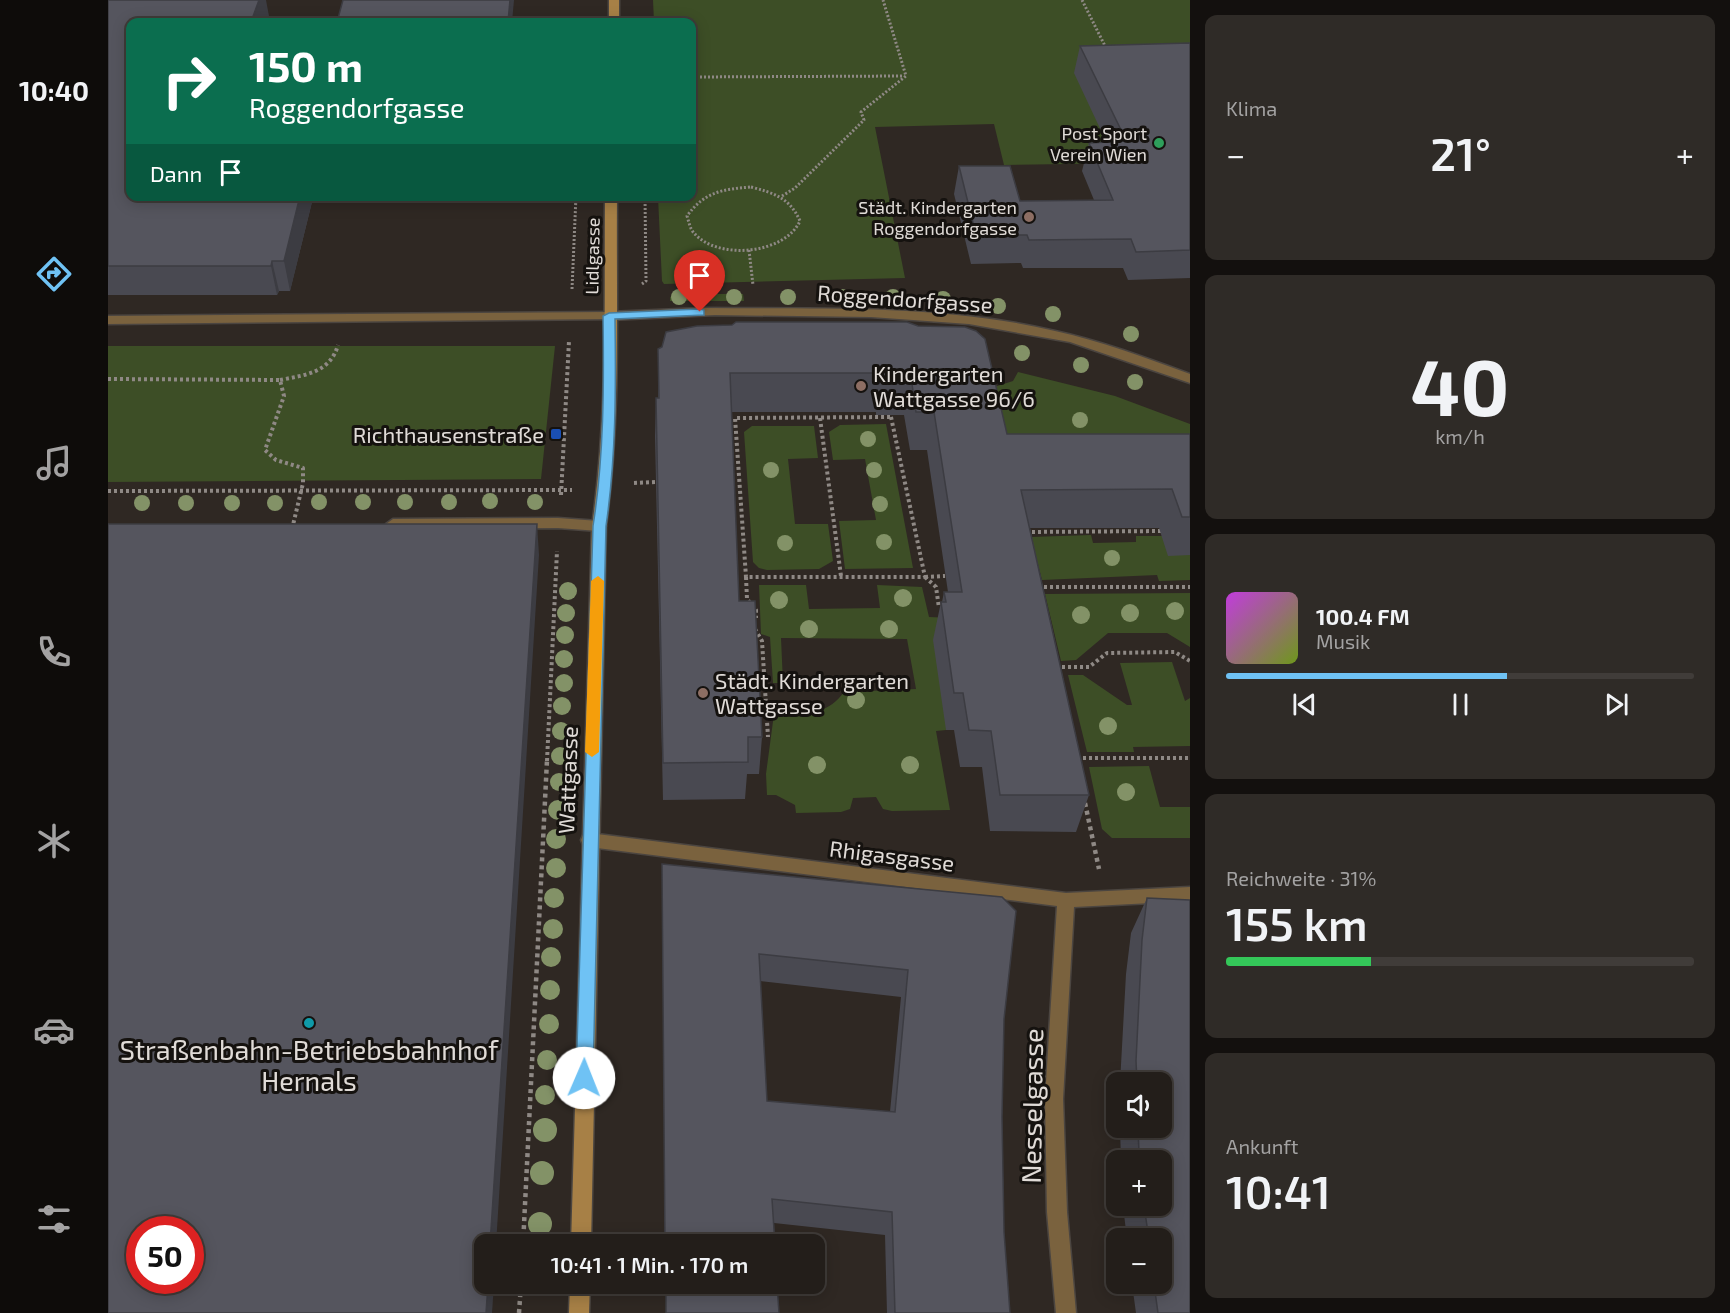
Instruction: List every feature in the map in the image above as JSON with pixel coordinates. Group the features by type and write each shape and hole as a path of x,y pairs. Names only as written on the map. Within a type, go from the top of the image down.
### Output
{"main road":[{"path":"614,0 614,18"},
{"name":"Lidlgasse","path":"609,316 611,201"},
{"name":"Wattgasse","path":"580,1234 589,840 600,526 605,490 610,369 609,316"},
{"path":"579,1313 580,1294"}],"street":[{"name":"Roggendorfgasse","path":"609,316 657,316 682,312 813,312 892,313 955,318 1035,330 1094,344 1190,379"},
{"path":"108,320 346,320 609,316"},
{"path":"374,524 558,523 600,526"},
{"name":"Rhigasgasse","path":"589,840 1066,900 1190,894"},
{"name":"Nesselgasse","path":"1066,900 1054,1099 1057,1212 1066,1313"}],"path":[{"path":"883,0 906,76"},
{"path":"1082,0 1107,50"},
{"path":"696,77 906,76"},
{"path":"782,196 795,207 800,221 792,236 774,246 749,250 718,246 695,234 687,216 698,200 721,189 751,187 782,196 795,188 864,120 861,112 906,76"},
{"path":"524,1234 576,201"},
{"path":"108,379 280,380 327,367 334,361 346,320"},
{"path":"280,380 284,396 265,450 276,460 303,468 302,490 293,525"},
{"path":"742,609 747,599 747,577 735,418 891,417 925,577 936,587 939,608"},
{"path":"820,418 840,576"},
{"path":"730,483 740,482"},
{"path":"108,491 605,490"},
{"path":"1024,543 1022,532 1168,531"},
{"path":"747,577 945,576"},
{"path":"1037,599 1034,587 1190,587"},
{"path":"747,599 756,610 755,629 762,640 768,737"},
{"path":"1055,679 1052,667 1089,667 1107,653 1175,652 1190,661"},
{"path":"1076,768 1073,758 1190,758"},
{"path":"1084,801 1104,898"},
{"path":"519,1313 520,1294"}],"green space":[{"path":"653,0 1190,0 1190,269 1138,163 1004,165 994,124 875,127 905,278 664,284 658,201 696,201 696,18 654,18"},
{"path":"677,294 743,294 744,301 670,301 670,297"},
{"path":"108,346 555,346 541,479 108,482"},
{"path":"1018,372 1115,396 1190,424 1190,465 1009,463 991,388 1013,381"},
{"path":"886,424 913,568 845,569 839,521 876,520 865,459 833,460 829,432 840,425"},
{"path":"752,426 814,426 818,458 788,459 795,524 828,524 833,561 819,569 767,570 759,568 753,562 744,432"},
{"path":"1091,535 1093,543 1136,542 1136,536 1190,536 1190,580 1159,581 1157,575 1042,580 1031,537"},
{"path":"759,585 806,585 809,609 880,608 877,585 922,587 929,617 952,618 946,730 936,731 950,810 892,811 883,809 876,797 853,798 850,809 841,812 796,813 795,805 776,795 767,795 766,774 774,714 804,714 821,710 837,700 844,692 916,689 907,639 781,638 783,683 773,683 770,637 761,634"},
{"path":"1190,593 1190,647 1167,633 1108,633 1076,660 1061,661 1045,594"},
{"path":"1172,662 1185,701 1190,698 1190,746 1133,747 1134,752 1087,752 1068,675 1083,675 1127,705 1132,705 1120,663"},
{"path":"1149,766 1160,807 1190,807 1190,838 1112,838 1102,829 1089,767"}],"building":[{"path":"108,0 259,0 252,18 126,18 126,201 299,201 284,261 272,261 271,266 108,266"},
{"path":"343,0 510,0 508,18 338,18"},
{"path":"1190,43 1190,250 1136,252 1131,239 1029,240 1027,235 976,235 959,166 1010,166 1020,201 1113,200 1089,143 1107,142 1105,136 1124,136 1080,46"},
{"path":"736,322 907,322 918,326 965,327 976,331 985,339 1007,434 1190,434 1190,517 1182,517 1172,489 1021,490 1089,795 1000,795 991,731 969,730 963,693 954,693 941,602 946,602 944,592 962,592 934,412 916,412 911,377 882,377 881,373 730,373 739,601 755,601 762,737 748,737 748,762 663,763 656,398 659,398 658,349 662,347 666,332 697,326 732,325"},
{"name":"Straßenbahn-Betriebsbahnhof Hernals","path":"108,524 537,524 491,1234 474,1234 474,1294 487,1294 486,1313 108,1313"},
{"path":"662,864 1002,897 1016,911 1004,1019 1002,1117 1004,1232 1010,1313 895,1313 892,1212 772,1199 774,1234 665,1234","holes":["759,954 908,970 895,1112 767,1101"]},
{"path":"1147,898 1190,900 1190,1313 1158,1313 1155,1294 1172,1294 1172,1228 1147,1228 1146,1216 1172,1216 1172,1150 1139,1150 1138,1138 1172,1138 1172,1072 1136,1072 1142,940"},
{"path":"666,1294 778,1294 779,1313 666,1313"}],"slow traffic":[{"path":"592,752 598,581"}],"place":[{"name":"Post Sport Verein Wien","path":"1159,143"},
{"name":"Städt. Kindergarten Roggendorfgasse","path":"1029,217"},
{"name":"Kindergarten Wattgasse 96/6","path":"861,386"},
{"name":"Richthausenstraße","path":"556,434"},
{"name":"Städt. Kindergarten Wattgasse","path":"703,693"},
{"name":"Straßenbahn-Betriebsbahnhof Hernals","path":"309,1023"}],"route":[{"path":"584,1078 589,840 600,526 606,484 610,379 609,316 657,316 700,312"}]}
